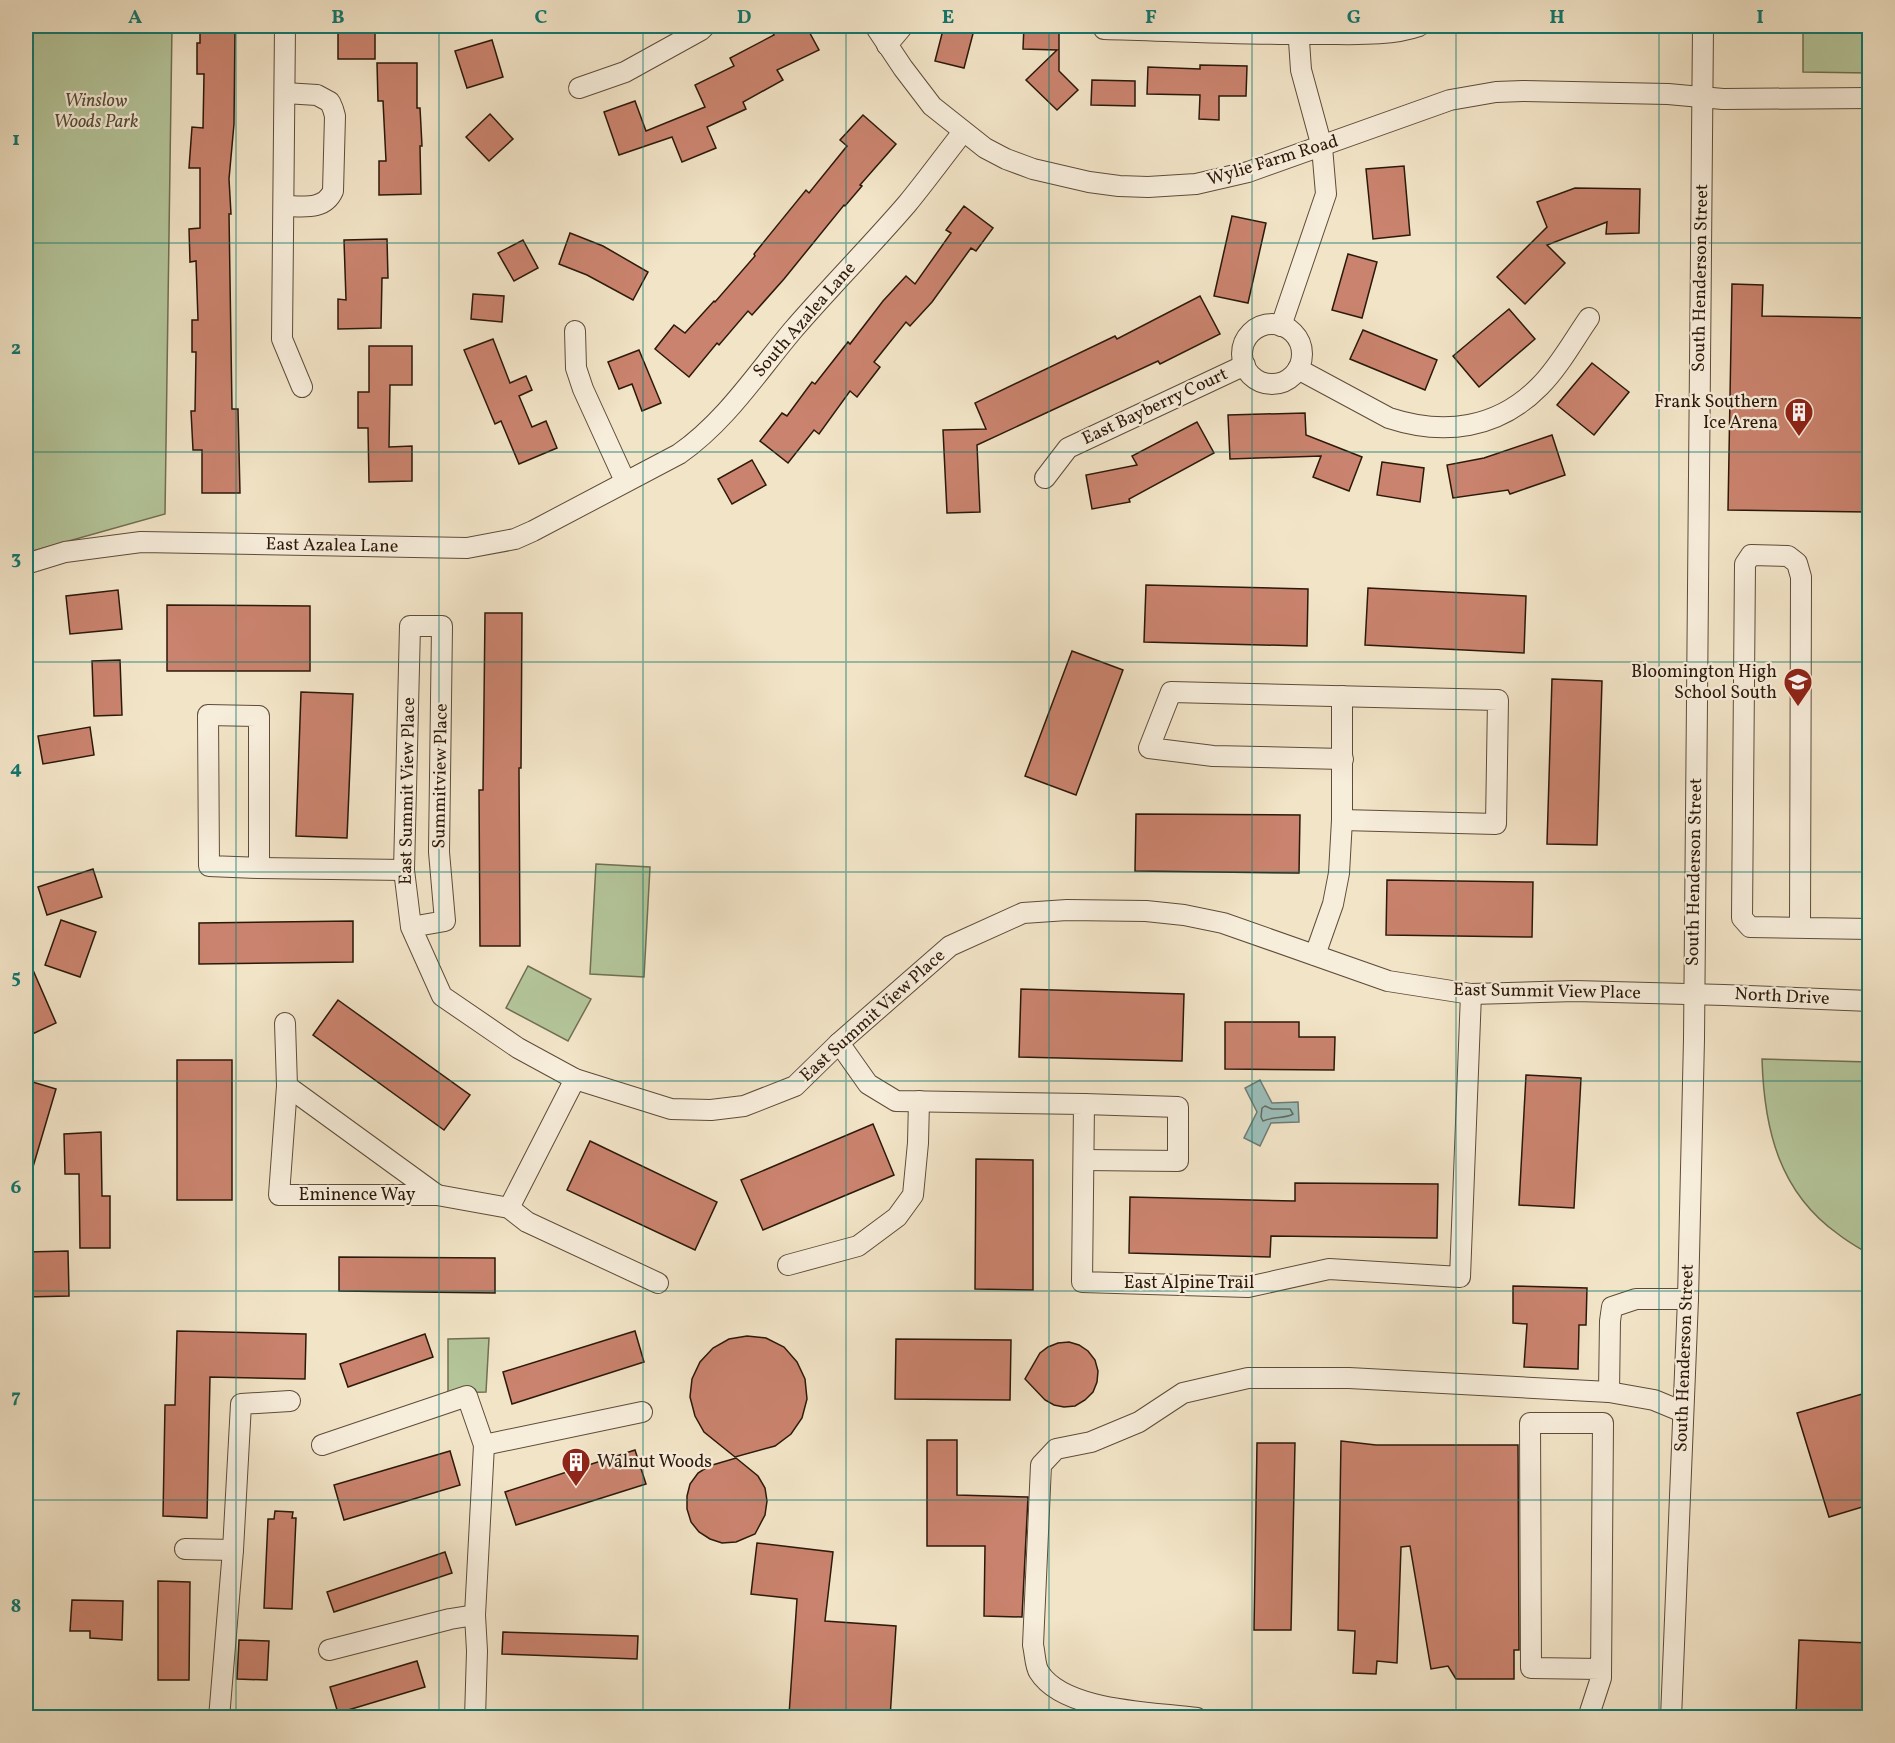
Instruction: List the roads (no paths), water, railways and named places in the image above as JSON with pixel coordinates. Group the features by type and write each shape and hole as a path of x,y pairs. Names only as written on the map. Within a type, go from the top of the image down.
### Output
{"street":[{"path":"285,26 282,339 302,387"},
{"path":"579,88 625,72 705,26"},
{"name":"Wylie Farm Road","path":"875,26 916,87 932,106 985,148 1015,163 1060,176 1119,186 1175,186 1216,180 1248,172 1450,100 1473,95 1523,91 1702,96 1723,99 1869,98"},
{"path":"887,45 903,26"},
{"path":"1104,26 1104,28 1298,30 1361,34 1419,26"},
{"name":"South Henderson Street","path":"1671,1718 1688,1299 1694,994 1703,26"},
{"path":"1298,30 1304,88 1322,147 1326,194 1281,326 1289,329 1300,343 1302,352 1298,369 1389,418 1435,428 1466,426 1509,410 1539,387 1589,318"},
{"path":"284,206 319,205 330,198 333,191 335,116 330,102 324,98 317,95 285,93"},
{"name":"South Azalea Lane","path":"625,481 679,454 716,424 793,331 907,203 963,132"},
{"name":"East Bayberry Court","path":"1281,326 1271,325 1254,331 1247,338 1243,356 1245,365 1250,374 1266,383 1284,382 1298,369"},
{"path":"574,331 576,368 583,389 625,481"},
{"name":"East Bayberry Court","path":"1045,478 1068,448 1245,365"},
{"name":"East Azalea Lane","path":"26,564 65,552 141,542 467,548 515,539 555,522 625,481"},
{"path":"1800,928 1802,577 1797,563 1788,556 1751,555 1745,564 1742,918 1750,927 1800,928 1869,929"},
{"name":"East Summit View Place","path":"411,626 404,870 411,927 442,996 518,1048 576,1078 670,1109 711,1110 744,1106 795,1086 839,1043 950,946 1023,913 1067,910 1146,911 1184,915 1223,923 1388,981 1471,994 1575,991 1694,994"},
{"name":"Summitview Place","path":"411,626 442,626 439,852 445,921 411,927"},
{"path":"1342,820 1496,824 1498,700 1171,692 1149,747 1213,756 1343,759"},
{"path":"1315,955 1333,904 1339,873 1342,820 1342,696"},
{"path":"259,868 259,716 208,715 208,866 259,868 404,870"},
{"name":"East Alpine Trail","path":"1084,1104 1082,1282 1248,1287 1329,1269 1460,1277 1471,994"},
{"name":"North Drive","path":"1694,994 1869,1001"},
{"name":"Eminence Way","path":"285,1023 287,1086 279,1195 436,1195 509,1208 527,1222 658,1283"},
{"path":"839,1043 868,1084 896,1101 1178,1107 1178,1161 1085,1160"},
{"path":"509,1208 576,1078"},
{"name":"Eminence Way","path":"287,1086 436,1195"},
{"path":"788,1265 858,1246 897,1217 913,1195 919,1101"},
{"path":"1609,1392 1612,1307 1636,1299 1688,1299"},
{"path":"1197,1718 1090,1704 1059,1692 1039,1672 1033,1645 1041,1465 1056,1449 1091,1442 1139,1422 1183,1393 1248,1378 1349,1378 1609,1392 1654,1400 1683,1412"},
{"path":"322,1445 467,1396 484,1444 475,1615 477,1651 475,1718"},
{"path":"219,1718 233,1550 241,1404 290,1401"},
{"path":"484,1444 642,1412"},
{"path":"1588,1718 1601,1678 1603,1423 1530,1423 1531,1668 1601,1669"},
{"path":"185,1549 233,1550"},
{"path":"328,1650 450,1619 475,1615"}],"water":[{"path":"1260,1080 1272,1103 1298,1102 1299,1122 1271,1123 1260,1146 1244,1138 1257,1112 1245,1088"}],"place":[{"name":"Frank Southern Ice Arena","path":"1799,438"},
{"name":"Bloomington High School South","path":"1798,708"},
{"name":"Walnut Woods","path":"576,1488"}],"park label":[{"name":"Winslow Woods Park","path":"96,111"}]}
